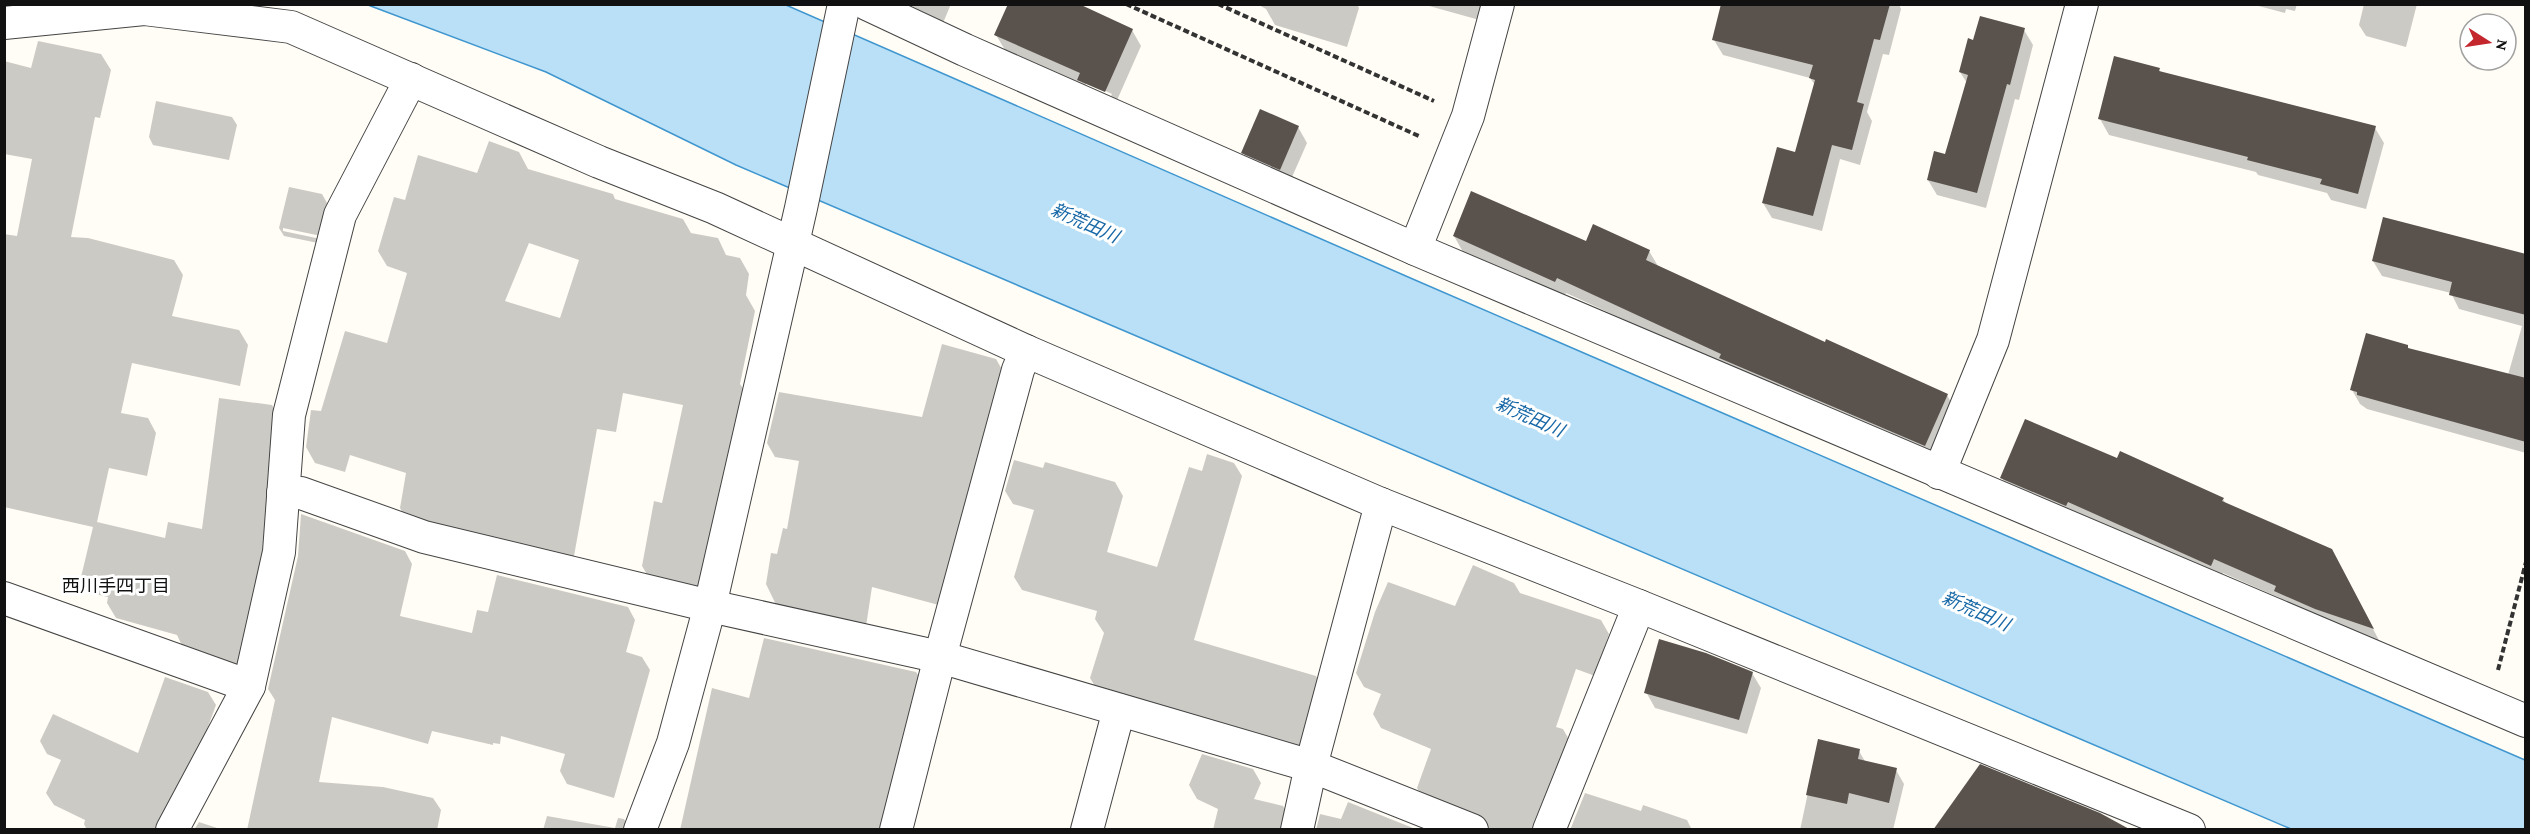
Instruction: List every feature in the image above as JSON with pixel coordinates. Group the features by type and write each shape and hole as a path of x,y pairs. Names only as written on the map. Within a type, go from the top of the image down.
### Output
{"street":[{"path":"1415,249 1468,117 1498,4"},
{"path":"1939,473 1993,340 2082,4"},
{"path":"640,830 673,742 710,606 792,245 851,8 2526,721"},
{"path":"4,23 144,9 291,27 599,162 715,208 1026,351 1381,504 1639,606 2189,830"},
{"path":"172,830 249,686 279,552 289,415 340,215 411,79"},
{"path":"896,830 940,657 1026,351"},
{"path":"283,493 301,493 424,537 710,606 940,657 1311,766 1472,830"},
{"path":"1297,830 1311,766 1381,504"},
{"path":"4,598 249,686"},
{"path":"1549,830 1639,606"},
{"path":"1086,830 1119,710"}],"path":[{"path":"1126,4 1453,152"},
{"path":"1218,4 1468,117"},
{"path":"2506,674 2497,669 2526,562"}],"water":[{"name":"新荒田川","path":"368,5 786,5 2525,760 2525,829 2291,829 736,165 546,72"}],"building":[{"path":"1008,4 1079,4 1133,29 1105,92 1077,80 1080,73 994,35"},
{"path":"1721,4 1890,4 1880,40 1874,39 1857,102 1864,104 1852,150 1832,145 1813,216 1762,203 1777,147 1795,152 1815,80 1809,78 1813,65 1712,40"},
{"path":"1980,16 2025,28 1977,193 1927,180 1934,151 1945,154 1968,75 1959,72 1968,38 1973,40"},
{"path":"2114,56 2160,68 2159,71 2376,126 2358,194 2320,184 2322,179 2247,160 2248,157 2098,119"},
{"path":"1260,109 1299,126 1280,170 1241,153"},
{"path":"1471,191 1586,241 1593,224 1650,250 1646,260 1825,342 1826,339 1948,394 1925,446 1719,358 1721,354 1557,278 1555,282 1453,236"},
{"path":"2383,217 2526,254 2526,315 2449,295 2452,282 2372,261"},
{"path":"2366,333 2408,345 2408,348 2526,378 2526,442 2357,395 2357,392 2350,390"},
{"path":"2025,419 2117,458 2120,451 2224,498 2222,501 2332,549 2374,629 2315,609 2274,591 2276,586 2214,559 2211,566 2068,502 2066,506 2000,478"},
{"path":"1659,639 1706,653 1753,672 1739,720 1644,693"},
{"path":"1818,739 1860,749 1858,759 1897,768 1889,803 1849,793 1847,804 1806,795"},
{"path":"1980,764 2100,813 2131,830 1933,830"}],"district":[{"name":"西川手四丁目","path":"116,586"}]}
